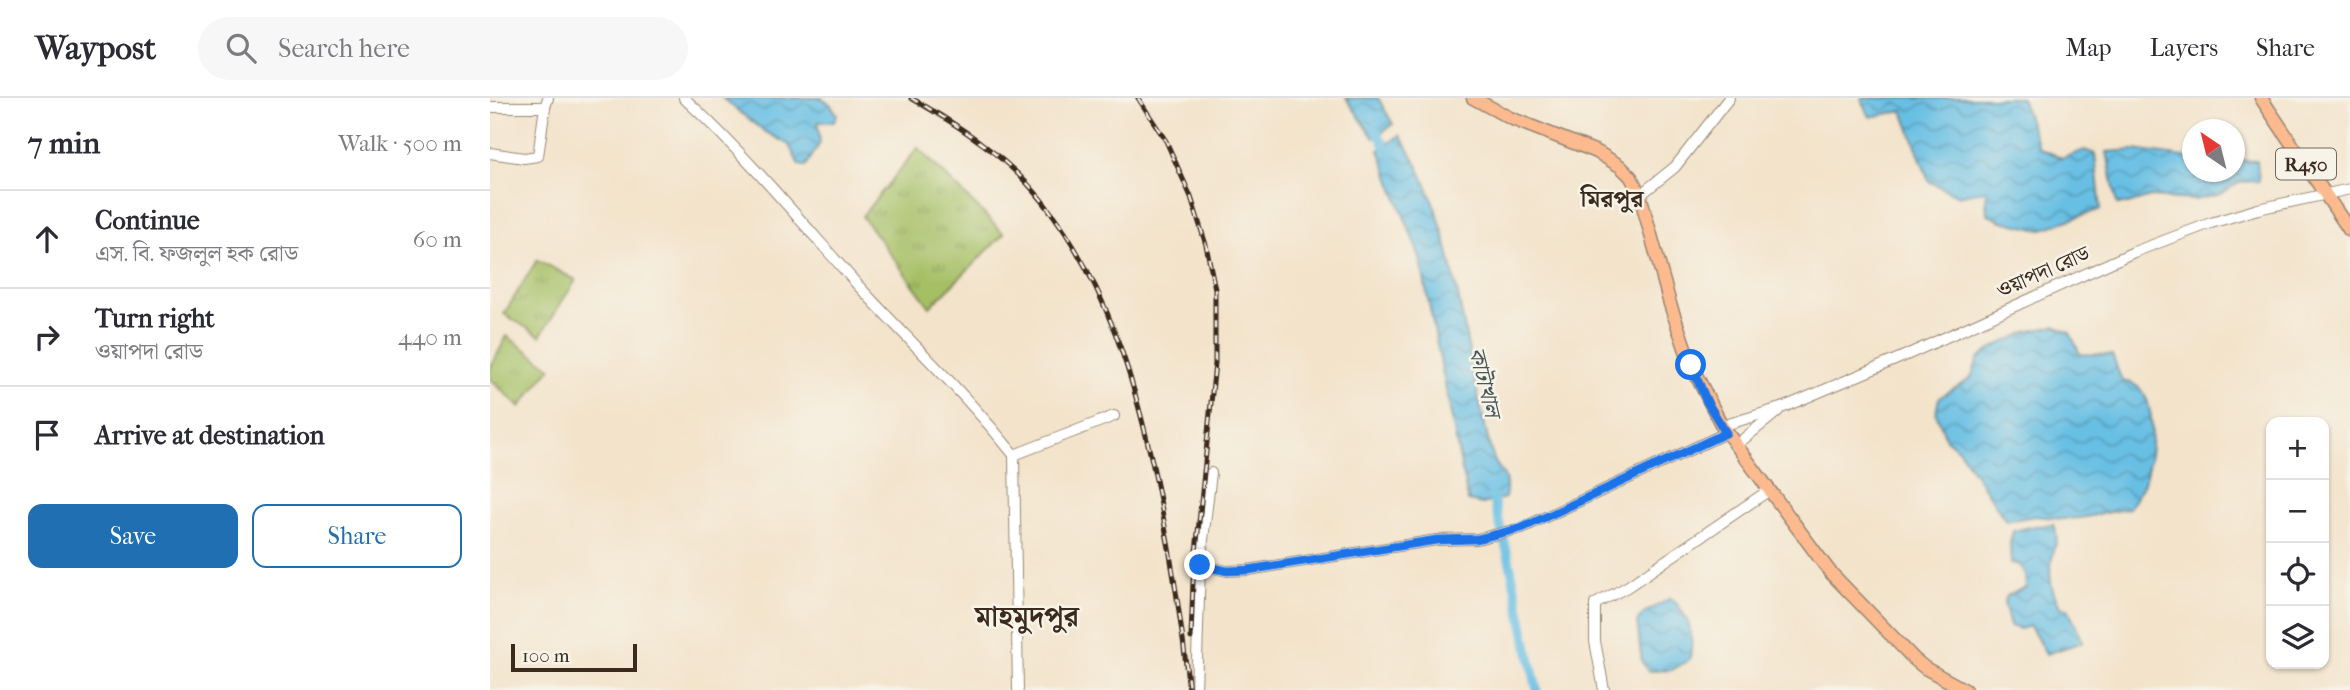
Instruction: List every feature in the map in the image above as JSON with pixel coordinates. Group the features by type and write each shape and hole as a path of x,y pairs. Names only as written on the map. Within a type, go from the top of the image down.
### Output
{"main road":[{"path":"1473,98 1510,117 1597,152 1620,166 1630,177 1640,195 1670,304 1691,365 1724,430 1830,572 1914,659 1965,690"},
{"name":"R450","path":"2261,98 2350,231"}],"street":[{"path":"684,98 738,149 856,282 934,363 957,391 980,412 1014,455 1018,690"},
{"path":"1640,195 1675,167 1729,98"},
{"path":"490,107 547,102 538,156 524,158 490,153"},
{"name":"ওয়াপদা রোড","path":"1200,565 1237,571 1437,540 1477,539 1522,528 1724,430 1902,357 2134,251 2211,223 2324,193 2350,189"},
{"name":"ওয়াপদা রোড","path":"1735,446 1784,407"},
{"path":"1014,455 1114,416"},
{"path":"1196,690 1200,565 1211,473"},
{"path":"1604,690 1595,640 1595,604 1627,587 1768,491"}],"green space":[{"path":"918,148 1004,234 930,307 862,216"},
{"path":"537,260 576,280 540,336 504,314"},
{"path":"507,336 551,368 520,407 490,379 490,368"}],"water":[{"path":"722,98 822,98 837,114 834,122 818,122 820,143 806,166 799,165 789,145 764,131"},
{"path":"1346,98 1378,98 1393,124 1374,138"},
{"path":"1861,98 2021,98 2039,148 2062,158 2085,150 2095,154 2101,209 2040,230 2002,221 1987,214 1986,190 1958,196 1929,181 1903,111 1870,117"},
{"path":"1400,135 1433,201 1444,236 1489,445 1494,461 1505,478 1505,498 1482,504 1468,501 1420,258 1379,150"},
{"path":"2134,150 2182,157 2182,182 2239,182 2221,194 2194,200 2150,197 2128,204 2117,204 2107,152"},
{"path":"2245,160 2257,161 2259,181 2245,182"},
{"path":"2055,326 2070,333 2080,354 2112,355 2122,381 2132,383 2142,391 2148,403 2152,433 2145,478 2129,508 2081,518 2036,516 2006,521 1959,450 1946,439 1936,413 1939,398 1971,378 1978,359 1994,347 2029,331"},
{"path":"2054,525 2056,540 2050,569 2052,586 2060,607 2068,608 2083,642 2046,654 2030,626 2020,629 2010,626 2004,603 2007,596 2026,587 2025,574 2019,565 2011,563 2010,543 2013,531"},
{"path":"1671,598 1683,612 1689,626 1690,659 1672,670 1649,671 1642,662 1637,622 1644,613"}],"waterway":[{"name":"কাটাখাল","path":"1374,127 1390,154"},
{"name":"কাটাখাল","path":"1491,491 1509,559 1537,690"}],"railway":[{"path":"911,98 983,144 1030,187 1066,233 1101,298 1138,403 1155,475 1175,582 1189,690"},
{"path":"1138,98 1166,141 1191,197 1206,245 1215,289 1215,363 1193,582 1191,638"}],"district":[{"name":"মিরপুর","path":"1612,199"},
{"name":"মাহমুদপুর","path":"1027,616"}],"route":[{"path":"1200,565 1227,571 1248,570 1437,540 1477,539 1522,528 1726,433 1707,402 1691,365"}]}
